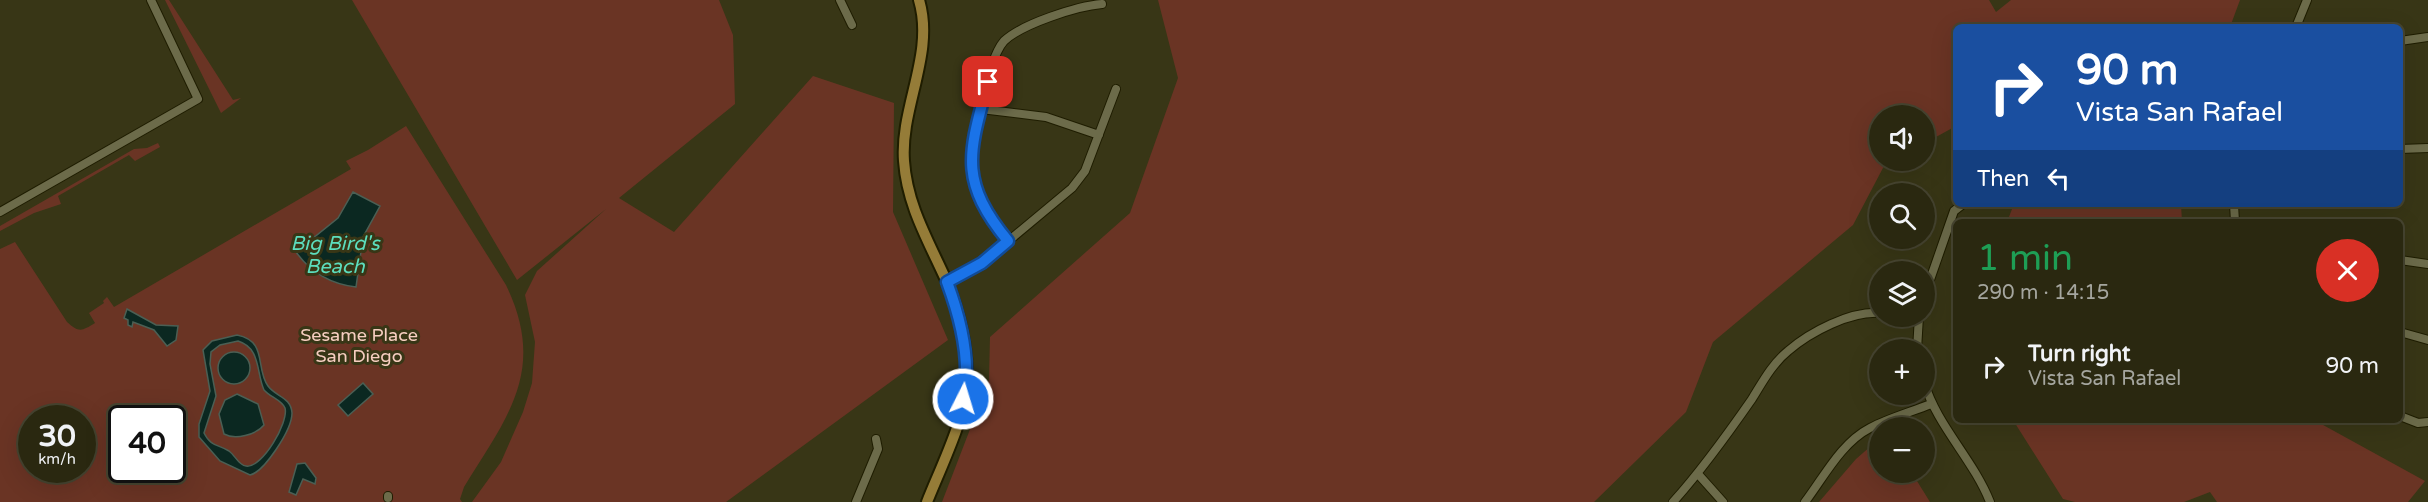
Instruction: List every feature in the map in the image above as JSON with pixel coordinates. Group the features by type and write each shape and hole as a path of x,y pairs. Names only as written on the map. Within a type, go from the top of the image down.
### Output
{"street":[{"path":"0,213 198,99 151,0"},
{"path":"840,0 852,25"},
{"path":"919,0 923,36 921,60 903,133 905,169 914,212 947,282 956,307 967,383 952,439 927,502"},
{"path":"2301,24 2307,0"},
{"path":"1008,241 986,214 974,185 972,153 995,52 1013,33 1084,6 1102,4"},
{"path":"2403,41 2428,37"},
{"path":"947,282 982,263 1072,188 1085,171 1116,89"},
{"path":"981,109 1046,117 1099,135"},
{"path":"2403,149 2428,148"},
{"path":"1935,265 1954,211 1959,207"},
{"path":"2403,260 2428,264"},
{"path":"1673,502 1698,474 1769,372 1788,351 1844,317 1869,312"},
{"path":"2403,333 2428,340"},
{"path":"1805,502 1838,456 1857,437 1869,428 1928,405"},
{"path":"1932,405 1974,467 1990,502"},
{"path":"2403,417 2418,423 2428,422"},
{"path":"856,502 878,449 876,439"},
{"path":"1698,474 1723,502"}],"green space":[{"path":"165,0 169,0 233,100 241,98 221,113"},
{"path":"352,0 719,0 733,35 735,104 619,198 674,232 813,76 894,103 893,212 948,340 726,502 472,502 501,462 523,412 532,383 535,342 525,295 537,271 606,209 517,280"},
{"path":"1158,0 1989,0 1996,12 2011,0 2240,0 2231,24 1953,24 1953,128 1935,138 1935,105 1869,105 1869,171 1881,171 1875,183 1869,183 1869,195 1853,225 1713,342 1686,412 1594,502 942,502 989,380 990,337 1130,213 1178,78"},
{"name":"Sesame Place San Diego","path":"406,126 506,285 518,315 523,342 522,368 517,391 495,437 464,487 460,499 462,502 0,502 0,249 15,242 67,322 75,328 84,329 95,323 89,313 104,303 107,297 114,307 351,169 346,161"},
{"path":"158,143 160,147 135,161 129,155 58,196 61,204 34,213 0,231 0,226 134,149 147,148"},
{"path":"2013,207 2181,207 2182,219 2008,219"},
{"path":"2015,423 2319,423 2425,481 2408,502 2217,502 2210,492 2184,502 2075,502 2063,499"},
{"path":"1869,448 1869,483 1918,483 1930,502 1819,502 1856,459"}],"water":[{"name":"Big Bird's Beach","path":"353,192 380,206 363,237 356,287 338,283 315,272 296,252 338,218"},
{"path":"127,309 156,325 178,326 176,340 167,346 154,330 133,322 132,327 128,325 128,320 124,318"},
{"path":"237,335 253,343 257,349 264,379 268,386 286,400 291,408 291,420 276,449 256,472 250,475 220,461 199,437 199,424 210,391 203,350 212,341","holes":["238,341 251,349 257,361 264,390 285,408 283,423 273,443 259,460 246,466 241,464 229,451 212,443 204,433 216,396 210,364 211,352 220,345"]},
{"path":"234,352 246,356 250,368 246,380 234,384 222,380 218,368 222,356"},
{"path":"363,383 373,394 348,416 338,405"},
{"path":"237,394 258,404 264,425 251,434 234,437 224,434 219,414 225,400"},
{"path":"305,463 316,478 315,484 303,479 296,495 289,492 297,464"}],"route":[{"path":"963,399 967,383 962,334 947,282 982,263 1008,241 986,214 974,185 972,153 975,128 988,82"}]}
